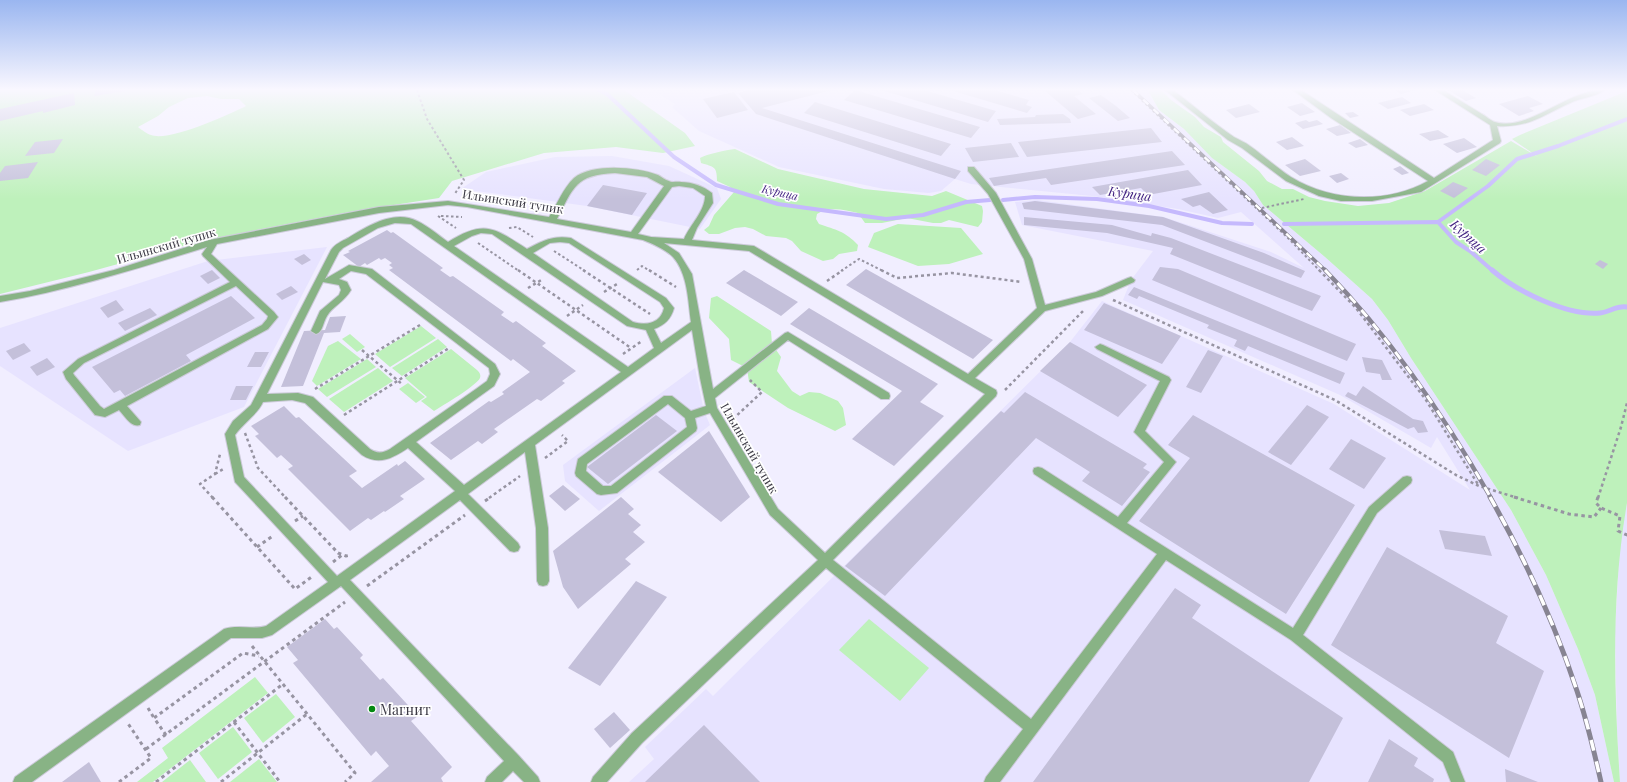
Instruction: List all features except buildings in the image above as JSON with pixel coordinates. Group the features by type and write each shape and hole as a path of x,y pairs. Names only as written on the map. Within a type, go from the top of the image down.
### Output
{"street":[{"path":"1216,126 1231,138 1245,146 1289,180 1322,194 1345,199 1372,199 1418,190 1497,141 1494,126"},
{"path":"1350,126 1434,181"},
{"path":"971,169 992,193 1028,259 1042,309"},
{"path":"552,220 577,180 593,172 611,170 633,173 655,177 669,185"},
{"path":"633,235 669,185 678,183 703,189 709,195 709,203 693,228 687,242"},
{"name":"Ильинский тупик","path":"0,299 30,294 109,274 214,242 379,210 448,203 552,220 646,238 662,245 676,255 688,274 712,408 774,512 825,561 1032,728"},
{"path":"533,782 356,594 323,569 239,479 230,434 255,408 335,250 388,221 402,220 414,222 627,372"},
{"path":"447,246 466,235 477,231 492,231 527,253 630,324 649,327 656,325 666,318 669,308 667,304 571,241 566,239 548,241 527,253"},
{"path":"598,782 637,738 825,561 992,393 751,248 646,238"},
{"path":"214,242 206,254 237,282 271,314 273,317 271,321 258,330 121,405 105,412 99,412 69,376 68,372 81,362 237,282"},
{"path":"260,398 303,397 309,400 372,456 377,457 389,455 480,392 491,384 495,378 495,373 492,366 369,271 348,268 330,281"},
{"path":"968,379 1042,309 1099,294 1131,280"},
{"path":"316,331 323,313 345,293 346,287 340,282 319,282"},
{"path":"20,782 228,633 239,631 262,634 269,632 696,323"},
{"path":"649,327 659,349"},
{"path":"709,397 788,335 886,396"},
{"path":"1100,347 1166,380 1139,432 1172,462 1119,524"},
{"path":"668,399 690,416 692,428 613,490 601,491 580,473 582,462 668,399"},
{"path":"121,405 136,422"},
{"path":"690,416 712,408"},
{"path":"408,442 462,492 475,508 514,547"},
{"path":"529,443 542,528 543,581"},
{"path":"1038,471 1165,554 1295,636 1448,757 1458,782"},
{"path":"1295,636 1373,510 1407,480"},
{"path":"991,782 1165,554"},
{"path":"492,782 514,761"}],"path":[{"path":"432,126 464,180 448,203"},
{"path":"1170,126 1258,209 1327,277 1360,314 1426,400 1479,486"},
{"path":"1258,209 1322,194"},
{"path":"438,216 631,348"},
{"path":"450,224 448,221 449,219 458,216"},
{"path":"817,289 859,259 897,278 952,273 1036,284"},
{"path":"557,323 642,266 676,287"},
{"path":"1099,294 1335,400 1456,475 1479,486 1569,514 1594,517 1601,508"},
{"path":"303,397 430,319"},
{"path":"334,422 460,341"},
{"path":"362,350 403,385"},
{"path":"724,428 762,392 741,371"},
{"path":"1627,403 1621,427 1596,503 1601,508 1620,516 1618,531 1627,535 1627,532"},
{"path":"244,429 258,468 338,553 346,556 354,554"},
{"path":"146,749 264,661 568,441 560,434"},
{"path":"220,450 215,474 200,484 295,589 342,555"},
{"path":"239,631 355,773 345,782"},
{"path":"166,734 154,718 243,653 259,656"},
{"path":"156,782 283,684"},
{"path":"119,710 151,758 119,782"},
{"path":"221,782 307,714"},
{"path":"234,722 280,782"}],"shaded area":[{"path":"694,126 1181,126 1212,158 1245,182 1254,191 1263,205 1372,299 1388,320 1411,358 1511,510 1546,575 1578,649 1595,695 1614,782 629,782 654,759 645,747 706,689 713,696 1070,342 1102,301 1334,404 1470,490 1437,437 1431,448 1340,395 1123,300 1131,280 1153,251 1022,225 1015,202 1037,200 1164,217 1271,252 1304,268 1241,212 1218,218 1178,209 1092,196 971,184 955,179 941,191 929,193 884,189 779,167 699,131"},
{"path":"612,156 669,166 717,188 721,199 700,229 587,206 461,189 486,172 555,157"},
{"path":"327,247 244,407 128,451 0,366 0,328 208,261"},
{"path":"695,368 704,411 710,425 599,511 565,481 563,465"},
{"path":"1627,503 1627,782 1620,782 1617,731 1615,631 1620,542"}],"green space":[{"path":"0,126 139,126 146,133 160,136 171,135 197,126 676,126 685,133 695,146 663,153 616,147 544,153 452,181 439,198 355,211 205,240 89,272 0,294"},
{"path":"1181,126 1204,126 1221,137 1223,142 1259,171 1267,181 1282,189 1293,189 1309,197 1358,206 1389,203 1425,191 1511,141 1538,157 1512,139 1541,126 1627,126 1627,503 1618,572 1615,642 1616,713 1620,782 1614,782 1595,695 1578,649 1546,575 1511,510 1411,358 1388,320 1372,299 1263,205 1254,191 1245,182 1212,158"},
{"path":"735,149 778,169 864,189 932,196 946,191 982,206 982,222 978,227 949,220 941,223 933,223 907,218 882,223 865,223 858,213 837,209 827,210 817,214 816,219 819,224 844,234 858,245 857,251 839,254 833,259 823,261 801,251 792,241 786,238 766,236 753,229 745,227 735,228 719,234 709,234 704,230 709,226 714,215 734,192 730,187 717,181 714,168 701,163 700,158 717,152"},
{"path":"898,224 961,228 983,254 949,264 918,266 868,247 874,233"},
{"path":"717,296 771,331 772,344 781,357 777,371 792,391 800,396 809,392 820,393 838,401 843,408 846,425 835,431 788,408 749,382 747,368 731,360 729,339 709,318 711,298"},
{"path":"421,326 436,338 390,367 375,354"},
{"path":"350,334 365,347 357,352 342,339"},
{"path":"438,339 447,347 402,376 392,368"},
{"path":"338,341 361,359 317,386 312,381 328,346"},
{"path":"451,349 477,370 480,374 480,378 466,391 434,411 421,401 427,397 405,378"},
{"path":"367,359 376,367 327,397 318,389"},
{"path":"378,368 393,381 344,412 329,399"},
{"path":"408,383 425,397 416,403 399,389"},
{"path":"869,619 929,668 900,701 839,650"},
{"path":"255,677 268,693 153,782 137,782 168,758 162,748"},
{"path":"276,694 295,717 263,743 244,718"},
{"path":"233,727 252,752 218,779 199,753"},
{"path":"259,759 277,782 230,782"},
{"path":"190,760 206,782 162,782"}],"waterway":[{"name":"Курица","path":"642,126 674,157 716,185 778,204 886,219 923,215 966,202 990,200"},
{"path":"1438,222 1488,186 1517,159 1558,146 1608,126"},
{"name":"Курица","path":"1003,200 1035,197 1097,199 1149,206 1222,223 1252,224"},
{"name":"Курица","path":"1284,224 1438,222"},
{"name":"Курица","path":"1438,222 1456,242 1470,251 1493,271"},
{"name":"Курица","path":"1492,270 1528,294 1558,306 1587,313 1600,313 1620,307 1627,307"}],"railway":[{"path":"1172,126 1325,270"},
{"path":"1325,270 1372,322 1394,350 1455,438 1491,498"},
{"path":"1490,497 1527,568 1559,641 1584,714 1601,782"}],"place":[{"name":"Магнит","path":"372,709"}]}
